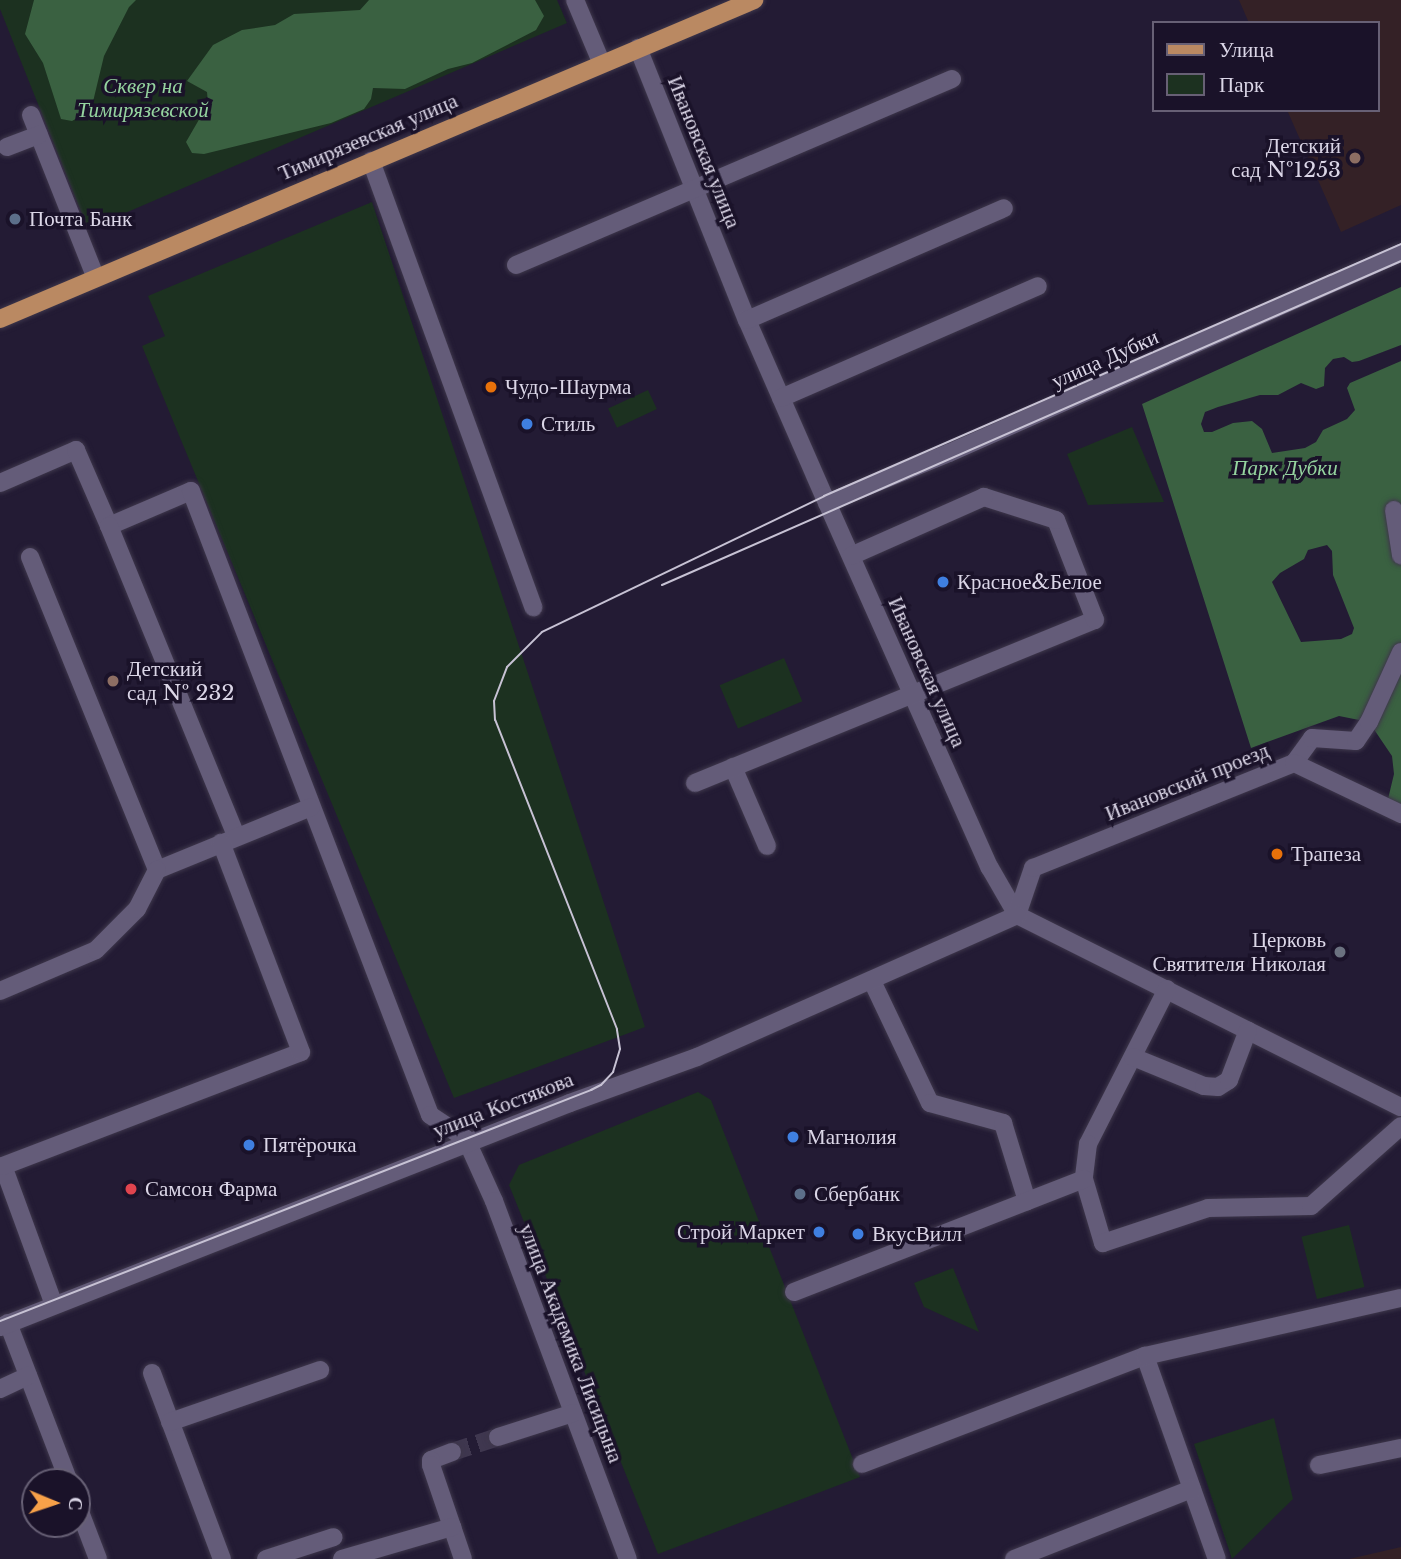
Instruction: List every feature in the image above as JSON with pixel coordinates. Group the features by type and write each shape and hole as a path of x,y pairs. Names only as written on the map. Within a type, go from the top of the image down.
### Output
{"main road":[{"name":"Тимирязевская улица","path":"0,319 601,62 754,0"}],"street":[{"path":"575,0 601,62"},
{"name":"Ивановская улица","path":"638,48 747,320 850,556 990,867 1017,915"},
{"path":"516,265 952,79"},
{"path":"31,115 96,278"},
{"path":"7,148 39,135"},
{"path":"370,161 533,607"},
{"path":"747,320 1004,208"},
{"name":"улица Дубки","path":"827,503 949,453 1401,253"},
{"path":"781,398 1038,286"},
{"path":"0,483 76,450 109,526 229,839 301,1052 3,1166 54,1306"},
{"path":"109,526 191,491 430,1115 468,1143"},
{"path":"695,783 1095,620 1056,520 984,497 850,556"},
{"path":"1394,510 1401,555"},
{"path":"30,557 157,870"},
{"path":"1294,763 1312,738 1356,741 1369,722 1401,652"},
{"name":"Ивановский проезд","path":"1017,915 1033,868 1294,763 1401,814"},
{"path":"733,767 767,846"},
{"path":"0,991 96,950 137,909 157,870 312,807"},
{"path":"1017,915 1401,1107"},
{"name":"улица Костякова","path":"4,1325 468,1143 697,1057 1017,915"},
{"path":"872,981 930,1103 1003,1123 1027,1201"},
{"path":"1167,989 1088,1144 1084,1179 1103,1243 1208,1208 1311,1206 1401,1126"},
{"path":"1133,1057 1204,1086 1218,1087 1229,1080 1248,1030"},
{"name":"улица Академика Лисицына","path":"468,1143 494,1201 628,1559"},
{"path":"794,1293 1084,1179"},
{"path":"862,1464 1145,1356 1401,1298"},
{"path":"4,1325 29,1376 64,1468"},
{"path":"1145,1356 1217,1559"},
{"path":"170,1422 320,1370"},
{"path":"152,1373 222,1559"},
{"path":"0,1389 29,1376"},
{"path":"498,1437 573,1413"},
{"path":"1319,1465 1401,1448"},
{"path":"452,1452 431,1460 463,1559"},
{"path":"1014,1559 1192,1489"},
{"path":"342,1559 452,1527"},
{"path":"266,1559 334,1537"},
{"path":"90,1538 98,1559"}],"shaded area":[{"name":"Детский сад №1253","path":"1239,0 1401,0 1401,205 1341,232 1288,112 1380,112 1380,21 1248,21"},
{"path":"1401,1547 1401,1559 1349,1559"}],"green space":[{"name":"Сквер на Тимирязевской","path":"0,0 557,0 567,23 88,229 0,9"},
{"path":"34,0 136,0 129,7 104,56 91,110 72,121 61,119 43,63 25,34"},
{"path":"369,0 535,0 544,16 536,30 472,63 448,69 405,89 373,88 371,99 364,109 331,123 204,154 192,153 186,142 208,104 207,92 187,81 213,45 242,30 275,25 294,14 360,10"},
{"path":"372,202 645,1027 454,1098 142,346 165,336 148,296"},
{"name":"Парк Дубки","path":"1401,287 1401,345 1359,361 1352,362 1344,357 1333,359 1325,368 1324,386 1316,389 1301,383 1278,395 1260,395 1218,407 1205,412 1201,424 1204,432 1212,432 1233,423 1252,421 1262,429 1272,453 1305,448 1316,442 1323,430 1347,419 1355,410 1347,388 1350,383 1401,361 1401,805 1388,799 1394,774 1392,756 1369,722 1339,716 1251,748 1142,404","holes":["1327,545 1332,551 1333,575 1354,628 1352,634 1341,639 1301,642 1272,582 1280,573 1304,559 1308,550"]},
{"path":"648,390 657,409 617,428 608,409"},
{"path":"1132,427 1164,502 1088,505 1067,454"},
{"path":"784,658 802,701 738,729 720,685"},
{"path":"698,1092 711,1100 860,1477 658,1554 509,1185 519,1165"},
{"path":"1349,1225 1364,1287 1317,1299 1301,1237"},
{"path":"953,1268 979,1332 924,1307 914,1283"},
{"path":"1274,1418 1293,1499 1232,1559 1194,1444"}],"tunnel":[{"path":"452,1452 498,1437"}],"tram line":[{"path":"0,1321 591,1090 601,1085 613,1072 620,1049 617,1029 495,720 494,701 507,667 542,632 824,496 1401,244"},
{"path":"662,585 1401,261"}],"place":[{"name":"Детский сад №1253","path":"1355,158"},
{"name":"Почта Банк","path":"15,219"},
{"name":"Чудо-Шаурма","path":"491,387"},
{"name":"Стиль","path":"527,424"},
{"name":"Красное&Белое","path":"943,582"},
{"name":"Детский сад № 232","path":"113,681"},
{"name":"Трапеза","path":"1277,854"},
{"name":"Церковь Святителя Николая","path":"1340,952"},
{"name":"Магнолия","path":"793,1137"},
{"name":"Пятёрочка","path":"249,1145"},
{"name":"Самсон Фарма","path":"131,1189"},
{"name":"Сбербанк","path":"800,1194"},
{"name":"Строй Маркет","path":"819,1232"},
{"name":"ВкусВилл","path":"858,1234"}]}
